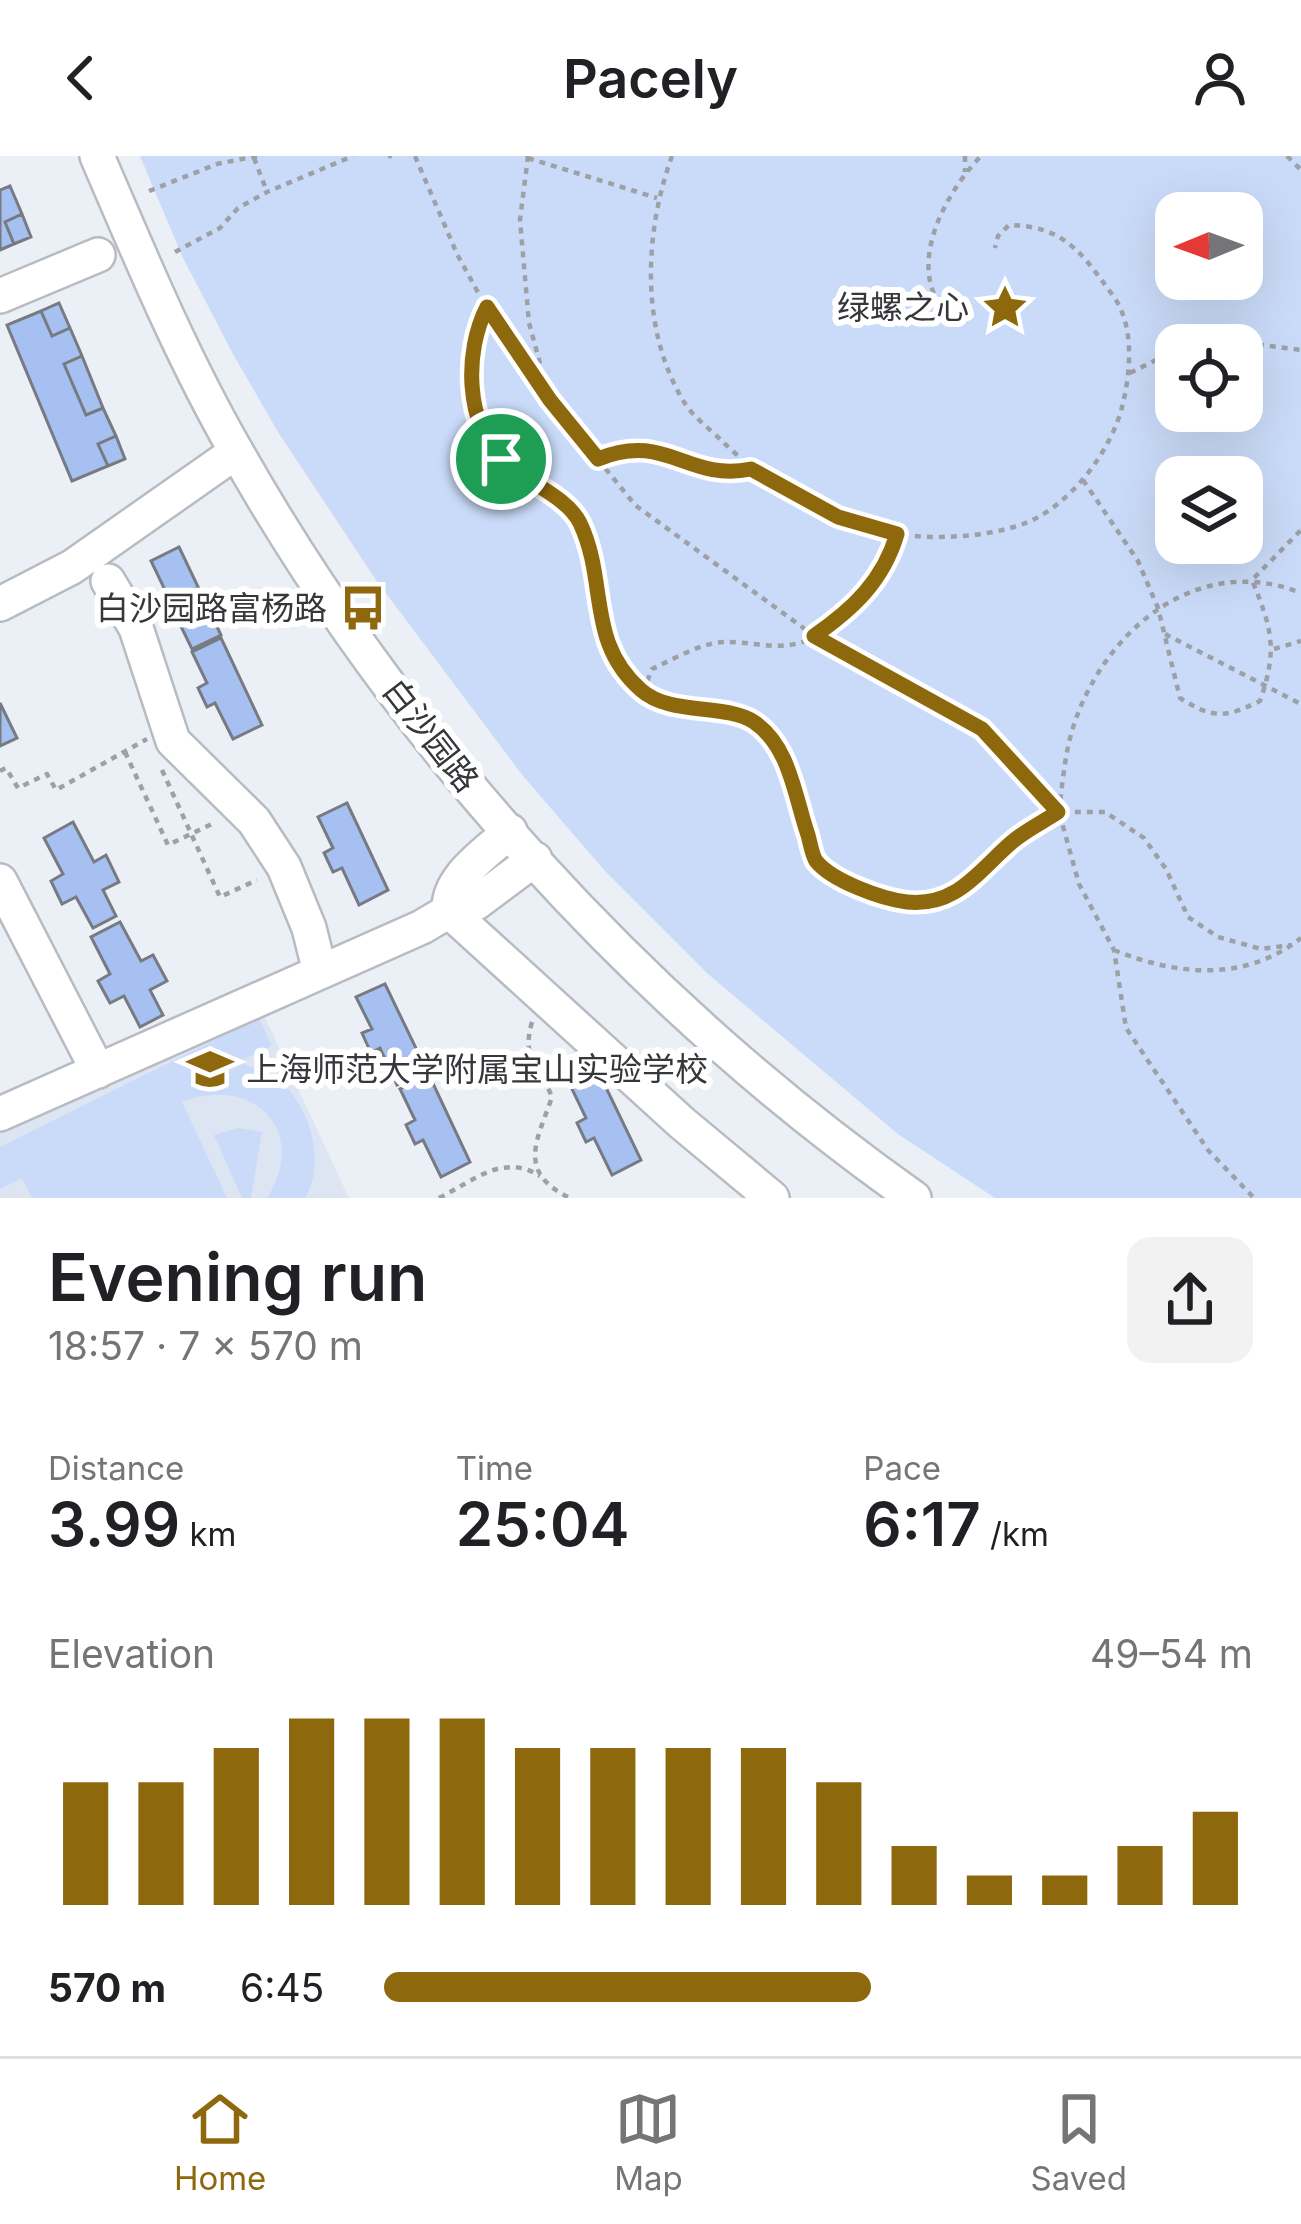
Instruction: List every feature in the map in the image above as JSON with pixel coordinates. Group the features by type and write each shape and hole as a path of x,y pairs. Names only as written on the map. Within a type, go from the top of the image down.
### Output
{"street":[{"name":"白沙园路","path":"97,156 178,339 236,452 382,673 469,785 655,982 735,1057 914,1198"},
{"path":"0,296 98,255"},
{"path":"0,604 71,567 236,452"},
{"path":"108,581 136,628 162,742 173,742 242,810 284,867 309,928 320,972"},
{"path":"510,831 456,881 448,897 449,911 772,1198"},
{"path":"0,1114 449,911 476,904 536,859"},
{"path":"0,881 98,1071"}],"path":[{"path":"175,252 220,228 238,208 267,192 352,156"},
{"path":"415,156 457,254 487,307 550,400 635,505 814,636 982,729 1058,812"},
{"path":"672,156 657,197 650,273 663,359 686,406 751,469 838,517 897,534 961,535 1025,524 1082,480 1116,433 1130,373 1124,311 1080,249 1039,226 1009,225 998,236 995,248"},
{"path":"965,156 965,172"},
{"path":"949,326 929,279 931,250 947,200 981,156"},
{"path":"1287,156 1301,170"},
{"path":"149,190 217,164 256,157 267,192"},
{"path":"550,400 529,323 520,220 528,157 657,197"},
{"path":"487,307 476,329 472,362 478,420 501,459 577,516 592,551 606,646 643,692 678,706 754,721 784,756 816,861 858,889 903,902 932,902 957,894 1016,839 1058,812 1105,812 1144,838 1166,869 1188,916 1218,938 1261,949 1292,945"},
{"path":"1263,345 1301,350"},
{"path":"1130,373 1155,360"},
{"path":"598,459 618,451 649,448 709,472 751,469"},
{"path":"1082,480 1138,561 1158,608 1180,698 1205,714 1234,714 1260,701 1266,686 1274,649 1252,580"},
{"path":"1252,580 1301,530"},
{"path":"643,692 652,669 686,652 719,642 795,645 814,636 856,607 891,554 897,534"},
{"path":"1254,1198 1208,1150 1126,1028 1114,950 1079,884 1058,812 1071,736 1099,673 1128,634 1158,608 1196,589 1233,579 1271,581 1301,593"},
{"path":"1165,634 1301,704"},
{"path":"1274,649 1301,640"},
{"path":"0,771 6,768 18,788 47,774 56,790 124,752 162,742 192,834 220,897 284,867"},
{"path":"124,752 168,845 242,810"},
{"path":"1114,950 1154,966 1241,969 1276,957 1301,938"},
{"path":"540,1176 535,1145 552,1097 534,1067 527,1040 532,1021 551,1006"},
{"path":"482,1074 520,1074 547,1084"},
{"path":"439,1198 508,1164 523,1166 570,1198"}],"shaded area":[{"path":"140,156 1301,156 1301,1198 995,1198 898,1134 708,974 605,871 523,776 376,580 278,432 183,258"},
{"name":"上海师范大学附属宝山实验学校","path":"261,1009 349,1198 0,1198 0,1130"},
{"name":"上海师范大学附属宝山实验学校","path":"259,1018 272,1046 238,1062 277,1079 301,1107 315,1153 305,1198 267,1198 279,1173 282,1151 278,1131 267,1114 251,1102 208,1095 182,1102 227,1198 32,1198 22,1178 0,1189 0,1147"},
{"path":"238,1128 262,1132 251,1198 242,1198 214,1135"}],"building":[{"path":"10,186 22,214 5,222 14,244 0,250 0,190"},
{"path":"22,214 31,237 14,244 5,222"},
{"path":"59,303 70,328 52,336 41,311"},
{"path":"41,311 52,336 70,328 82,356 64,364 86,415 103,408 116,436 98,444 108,466 72,481 7,325"},
{"path":"82,356 103,408 86,415 64,364"},
{"path":"116,436 125,459 108,466 98,444"},
{"path":"179,547 221,635 192,649 174,612 166,616 157,597 166,592 151,561"},
{"path":"221,638 262,725 233,739 215,703 207,707 198,688 207,683 192,652"},
{"path":"0,703 17,738 0,746"},
{"path":"347,803 388,890 359,905 342,868 333,872 324,853 333,848 318,817"},
{"path":"73,822 94,862 106,855 119,882 103,890 116,916 93,928 76,897 62,904 51,881 63,874 44,838"},
{"path":"120,922 141,961 153,955 167,981 150,990 163,1015 140,1027 124,996 110,1003 98,981 110,974 91,937"},
{"path":"385,984 427,1071 397,1085 380,1048 371,1053 362,1033 372,1029 356,997"},
{"path":"599,1073 641,1160 612,1175 594,1138 586,1142 577,1123 586,1118 571,1087"},
{"path":"429,1075 470,1162 441,1177 423,1140 415,1144 406,1125 415,1120 400,1089"}],"place":[{"name":"绿螺之心","path":"1005,307"},
{"name":"白沙园路富杨路","path":"363,608"},
{"name":"上海师范大学附属宝山实验学校","path":"210,1069"}],"route":[{"path":"487,307 550,400 598,459 618,451 649,448 709,472 751,469 838,517 897,534 891,554 856,607 814,636 982,729 1058,812 1016,839 957,894 932,902 903,902 858,889 816,861 784,756 754,721 678,706 643,692 606,646 592,551 577,516 501,459 478,420 472,362 476,329 487,307"}]}
